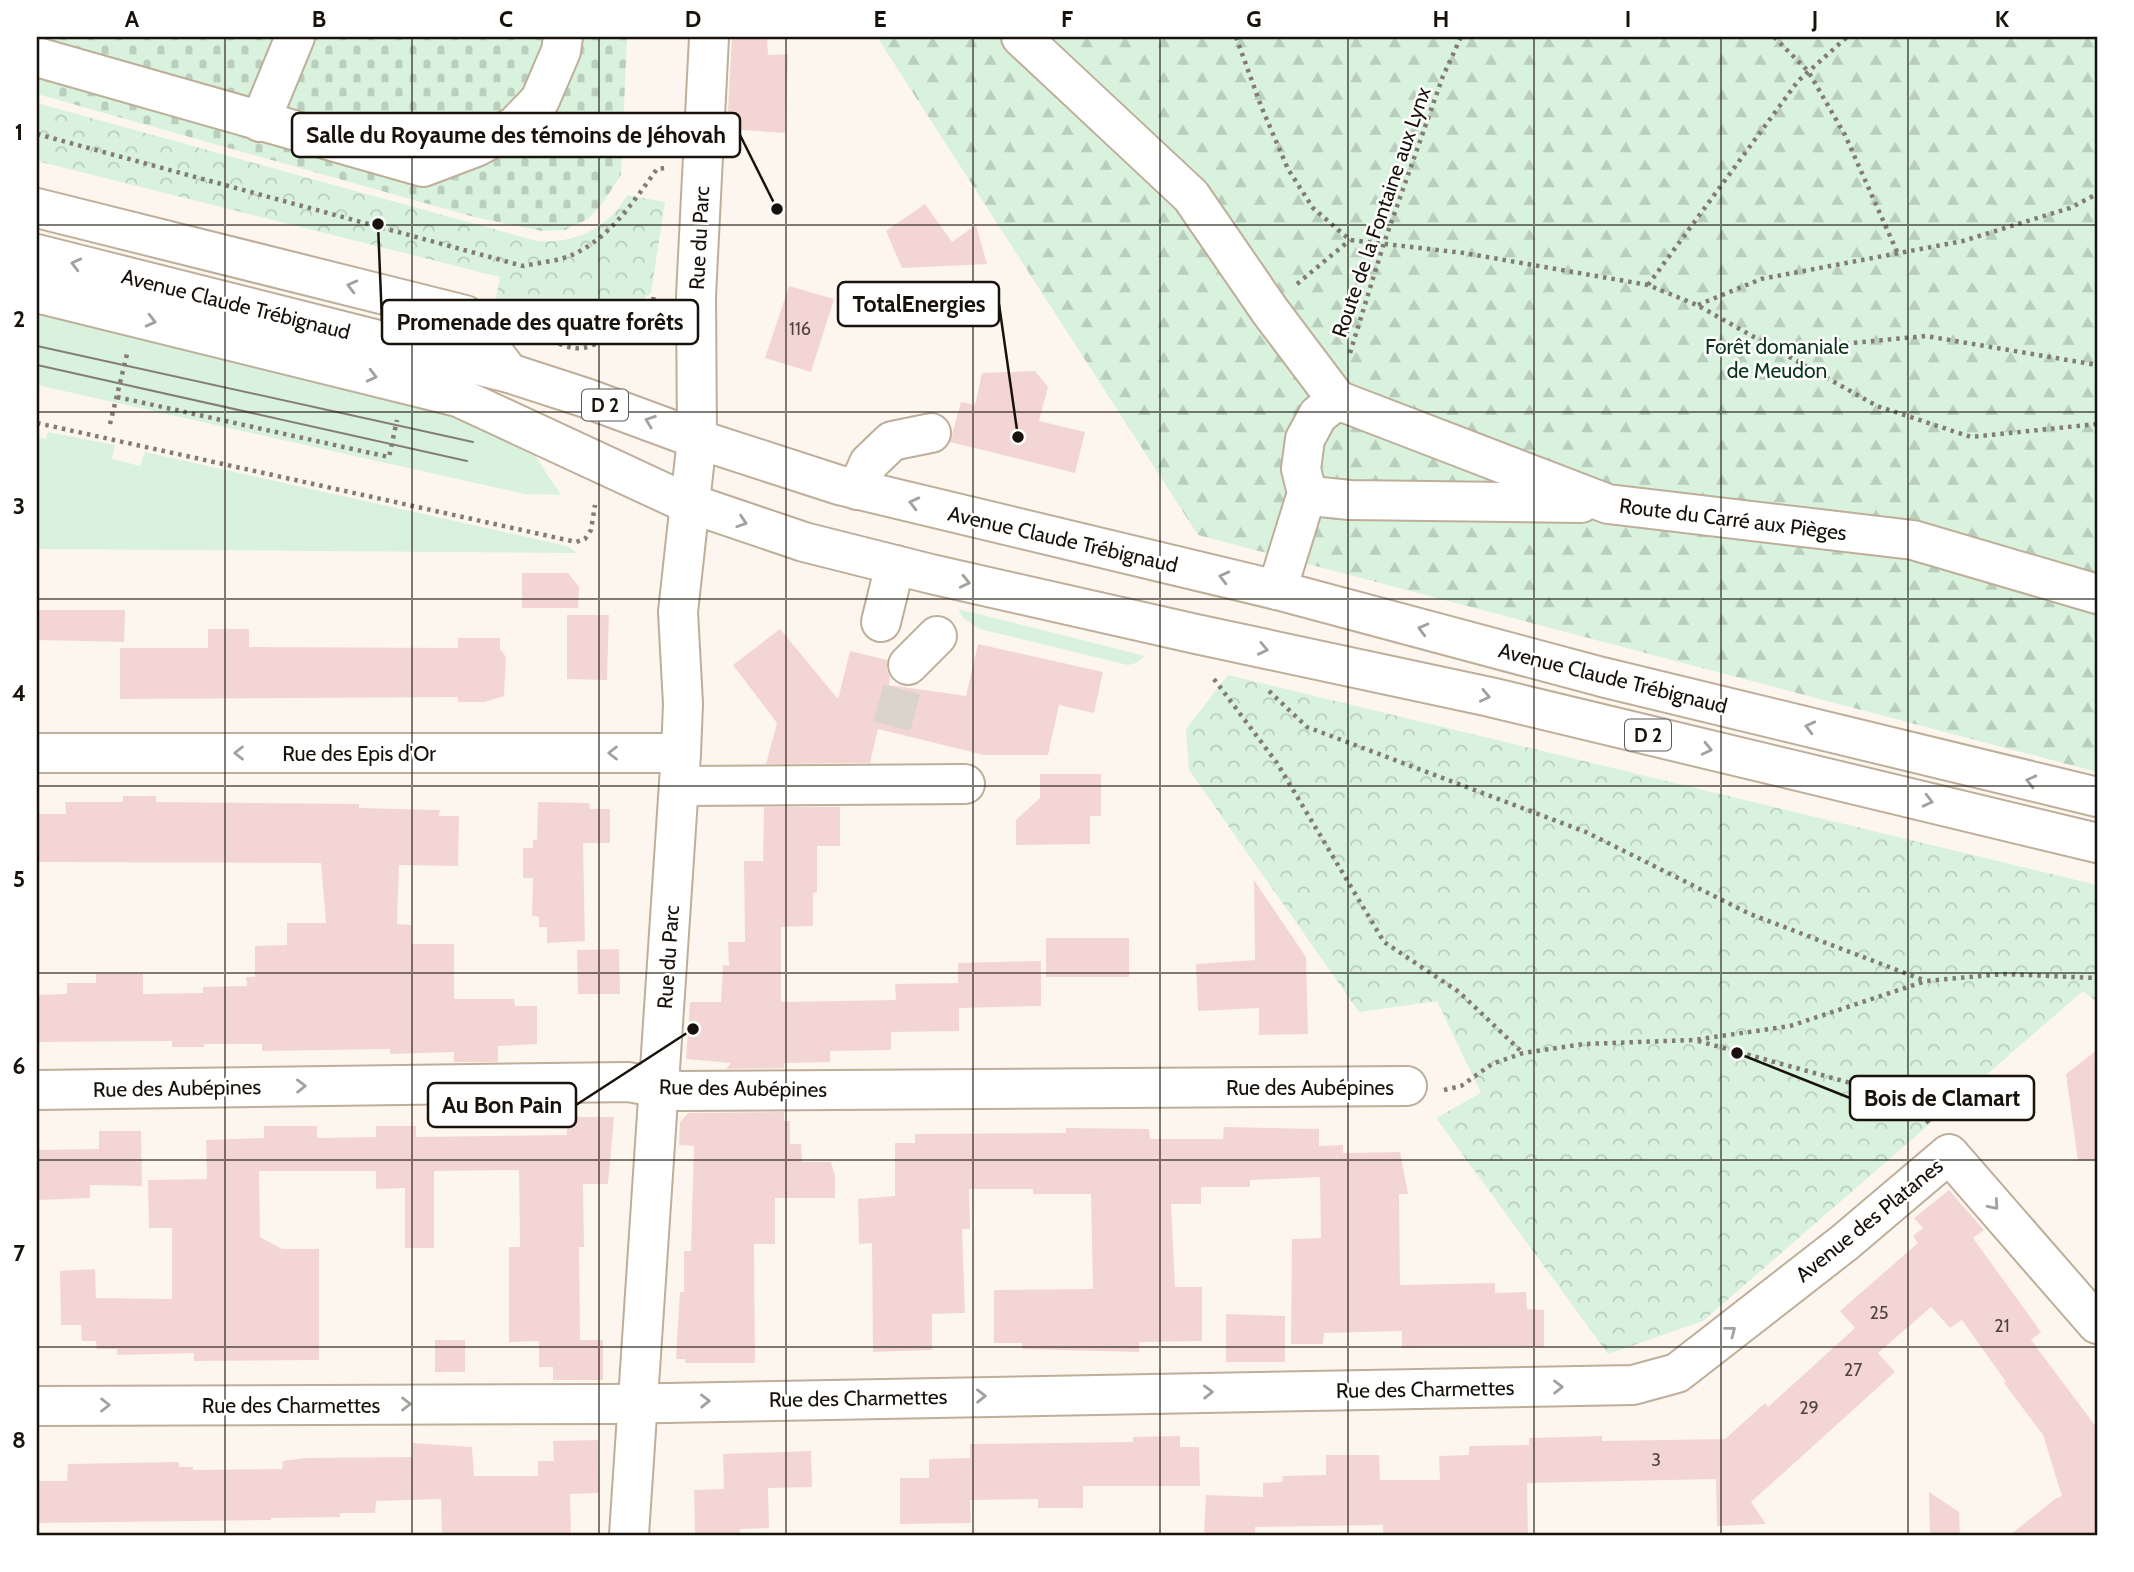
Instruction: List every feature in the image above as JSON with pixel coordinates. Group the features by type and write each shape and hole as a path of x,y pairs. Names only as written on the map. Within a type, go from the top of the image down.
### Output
{"street":[{"path":"260,122 295,37"},
{"path":"37,57 423,167 476,146 515,126 540,100 561,51 563,37"},
{"name":"Rue du Parc","path":"629,1535 680,769 683,704 678,612 697,439 696,296 709,37"},
{"path":"1021,37 1191,196 1270,311 1337,400 1318,415 1305,439 1301,469 1307,493 1277,590"},
{"path":"37,208 465,315 509,373"},
{"name":"Avenue Claude Trébignaud","path":"37,254 509,373 697,439 857,490 1277,590 1602,677 2097,797"},
{"name":"D 2","path":"37,293 458,397 690,504 804,542 1196,634 1490,697 2097,843"},
{"name":"Route du Carré aux Pièges","path":"1337,400 1608,504 1913,540 2097,594"},
{"path":"857,490 869,463 892,441 931,433"},
{"path":"1307,493 1350,500 1608,504"},
{"path":"881,622 895,565"},
{"path":"908,665 937,636"},
{"name":"Rue des Epis d'Or","path":"37,753 680,769 965,784"},
{"name":"Rue des Aubépines","path":"37,1090 628,1082 680,1091 1407,1086"},
{"name":"Avenue des Platanes","path":"1677,1373 1844,1243 1949,1154 2097,1324"},
{"name":"Rue des Charmettes","path":"37,1406 636,1403 1633,1385 1677,1373"}],"path":[{"path":"1236,37 1288,169 1313,208 1350,240 1464,253 1648,285 1697,305 1877,406 1971,437 2097,424"},
{"name":"Route de la Fontaine aux Lynx","path":"1337,400 1384,243 1443,76 1461,37"},
{"path":"1774,37 1808,71 1845,135 1898,254"},
{"path":"1648,285 1798,81 1847,37"},
{"path":"37,134 523,266 571,256 606,234 657,169 703,167"},
{"path":"1697,305 1761,279 1964,241 2070,208 2097,194"},
{"path":"1270,311 1282,297 1350,240"},
{"path":"516,325 571,348 586,348 606,338 653,302 655,290"},
{"path":"1768,345 1831,345 1926,336 2097,365"},
{"path":"110,424 129,348"},
{"path":"117,397 389,457 398,417"},
{"path":"37,423 576,542 585,539 591,530 595,505"},
{"path":"1227,682 1214,679 1277,763 1384,942 1459,992 1523,1053"},
{"path":"1267,689 1307,727 1586,832 1750,914 1926,981"},
{"path":"1407,1086 1428,1095 1461,1086 1492,1064 1523,1053 1584,1044 1694,1040 1790,1026 1926,981 2003,974 2097,978"},
{"path":"1694,1040 1909,1099 1934,1129 1949,1154"}],"green space":[{"path":"37,37 627,37 621,175 602,204 588,219 565,230 542,231 474,217 37,94"},
{"name":"Forêt domaniale de Meudon","path":"877,37 2097,37 2097,772 1198,535"},
{"path":"37,103 537,241 565,240 590,232 611,217 627,195 665,202 651,293 591,340 517,322 495,303 500,277 37,161"},
{"path":"37,312 458,416 507,439 535,456 561,495 525,494 37,385"},
{"path":"48,432 115,445 112,459 140,466 145,452 567,546 577,553 37,549 37,437 46,439"},
{"path":"958,609 1145,656 1128,665 980,629 963,618"},
{"path":"1228,675 2097,885 2097,1002 2083,991 1703,1321 1608,1354 1436,1118 1481,1093 1437,1001 1359,1012 1189,770 1186,729"}],"building":[{"path":"732,37 767,37 768,55 788,54 785,133 727,129"},
{"path":"925,204 952,242 976,225 987,264 902,268 886,231"},
{"path":"789,286 834,299 811,372 765,358"},
{"path":"1035,371 1048,387 1039,421 1085,432 1075,473 950,442 961,402 975,405 982,373"},
{"path":"522,573 568,573 579,587 578,608 522,608"},
{"path":"37,610 125,610 124,642 37,640"},
{"path":"567,615 609,615 607,680 567,679"},
{"path":"208,629 249,629 249,647 458,648 458,638 500,638 500,649 506,657 504,696 484,702 458,702 458,697 120,699 120,648 208,648"},
{"path":"780,629 838,699 850,651 887,660 889,685 966,696 978,644 1103,672 1094,713 1059,705 1048,755 984,755 878,729 870,763 766,764 777,723 733,665"},
{"path":"1040,774 1101,774 1101,816 1090,816 1090,844 1016,845 1016,820 1040,798"},
{"path":"123,796 156,796 156,802 359,804 359,808 440,810 439,816 459,816 458,866 399,865 397,924 411,925 411,944 454,944 454,999 514,999 515,1006 537,1006 537,1044 498,1046 498,1062 454,1062 454,1052 390,1054 390,1049 262,1051 262,1044 172,1047 172,1041 37,1042 37,995 67,994 67,983 96,983 96,974 143,974 143,994 203,993 203,987 247,986 246,977 255,977 255,946 287,945 287,923 326,923 321,863 37,862 37,814 66,814 65,802 123,802"},
{"path":"538,802 589,803 590,809 610,809 610,843 583,843 585,941 547,943 547,927 539,927 539,917 532,916 533,878 523,878 523,848 533,848 533,840 537,840"},
{"path":"764,807 840,807 840,846 817,846 817,892 813,893 813,926 781,927 781,1002 896,1000 895,984 958,983 958,963 1041,961 1041,1006 959,1008 959,1031 891,1032 891,1050 830,1051 830,1062 784,1063 784,1068 726,1069 731,1063 686,1059 690,1002 721,1002 723,965 729,966 728,942 745,942 744,861 763,861"},
{"path":"1254,880 1306,957 1308,1034 1259,1035 1259,1008 1198,1011 1196,964 1255,960"},
{"path":"1046,938 1129,938 1129,977 1046,977"},
{"path":"619,949 620,994 578,994 577,950"},
{"path":"2097,1050 2097,1160 2078,1161 2066,1074"},
{"path":"784,1112 784,1121 790,1121 790,1144 801,1144 802,1162 831,1162 835,1176 835,1198 775,1198 775,1244 754,1244 755,1363 685,1363 685,1359 676,1359 680,1292 684,1292 684,1251 691,1251 694,1146 679,1145 680,1122 688,1113"},
{"path":"567,1117 614,1117 608,1184 583,1184 584,1247 579,1247 580,1340 603,1340 603,1380 553,1380 553,1367 539,1367 539,1341 509,1342 509,1247 520,1247 519,1170 434,1171 434,1248 405,1248 405,1188 376,1189 376,1171 259,1171 260,1237 282,1249 319,1249 319,1360 194,1361 194,1353 117,1355 117,1349 97,1349 96,1341 82,1341 81,1325 61,1325 60,1271 95,1269 96,1298 172,1299 172,1228 149,1228 148,1180 207,1179 206,1140 264,1138 264,1126 317,1126 317,1138 376,1137 376,1126 416,1126 416,1137 567,1135"},
{"path":"1224,1127 1319,1129 1319,1146 1343,1145 1343,1153 1400,1152 1408,1194 1399,1194 1400,1285 1495,1283 1495,1293 1526,1292 1527,1309 1544,1310 1544,1347 1402,1348 1402,1331 1324,1333 1323,1344 1291,1344 1292,1239 1321,1238 1320,1177 1250,1180 1250,1187 1201,1187 1201,1204 1171,1204 1175,1287 1202,1287 1202,1341 1139,1342 1139,1352 1022,1349 1022,1343 994,1343 994,1290 1093,1289 1091,1194 1033,1194 1033,1189 969,1189 970,1229 962,1229 965,1313 932,1314 932,1350 873,1352 872,1243 859,1244 858,1199 895,1196 895,1143 915,1143 915,1134 1066,1133 1066,1128 1149,1129 1150,1139 1223,1139"},
{"path":"99,1131 141,1131 142,1186 90,1185 90,1198 38,1200 37,1150 99,1149"},
{"path":"1949,1190 1984,1230 1973,1238 2041,1332 2031,1340 2097,1428 2097,1535 2010,1535 2062,1496 2043,1435 1962,1320 1950,1328 1931,1307 1878,1353 1895,1372 1751,1502 1766,1524 1717,1526 1716,1479 1527,1483 1528,1535 1383,1535 1383,1525 1255,1527 1255,1535 1204,1535 1206,1495 1263,1497 1263,1483 1282,1482 1283,1476 1326,1475 1326,1455 1379,1455 1380,1480 1440,1480 1439,1456 1469,1455 1469,1446 1529,1445 1529,1438 1602,1436 1602,1441 1725,1439 1765,1403 1768,1407 1855,1328 1840,1311 1918,1243 1913,1236 1923,1228 1914,1218"},
{"path":"1226,1314 1285,1316 1285,1362 1226,1362"},
{"path":"435,1340 465,1340 465,1372 435,1372"},
{"path":"1180,1436 1180,1447 1199,1447 1200,1486 1083,1486 1083,1508 1038,1508 1038,1499 970,1500 971,1523 900,1524 900,1478 929,1478 929,1459 970,1458 970,1444 1133,1442 1133,1437"},
{"path":"598,1440 599,1493 570,1494 571,1535 442,1535 441,1499 376,1501 375,1513 340,1513 340,1517 37,1523 37,1481 67,1481 68,1464 179,1462 179,1467 193,1467 193,1470 282,1469 283,1461 304,1458 413,1457 413,1443 472,1447 474,1476 538,1476 538,1461 554,1461 553,1441"},
{"path":"811,1451 812,1487 768,1488 769,1528 740,1529 740,1535 695,1535 694,1490 724,1489 723,1454"},
{"path":"1929,1492 1959,1512 1960,1535 1930,1535"}],"tunnel":[{"path":"892,726 908,665"}],"tram line":[{"path":"37,346 473,442"},
{"path":"37,365 467,461"}],"place":[{"name":"Salle du Royaume des témoins de Jéhovah","path":"777,209"},
{"name":"Promenade des quatre forêts","path":"378,224"},
{"name":"TotalEnergies","path":"1018,437"},
{"name":"Au Bon Pain","path":"693,1029"},
{"name":"Bois de Clamart","path":"1737,1053"}]}
